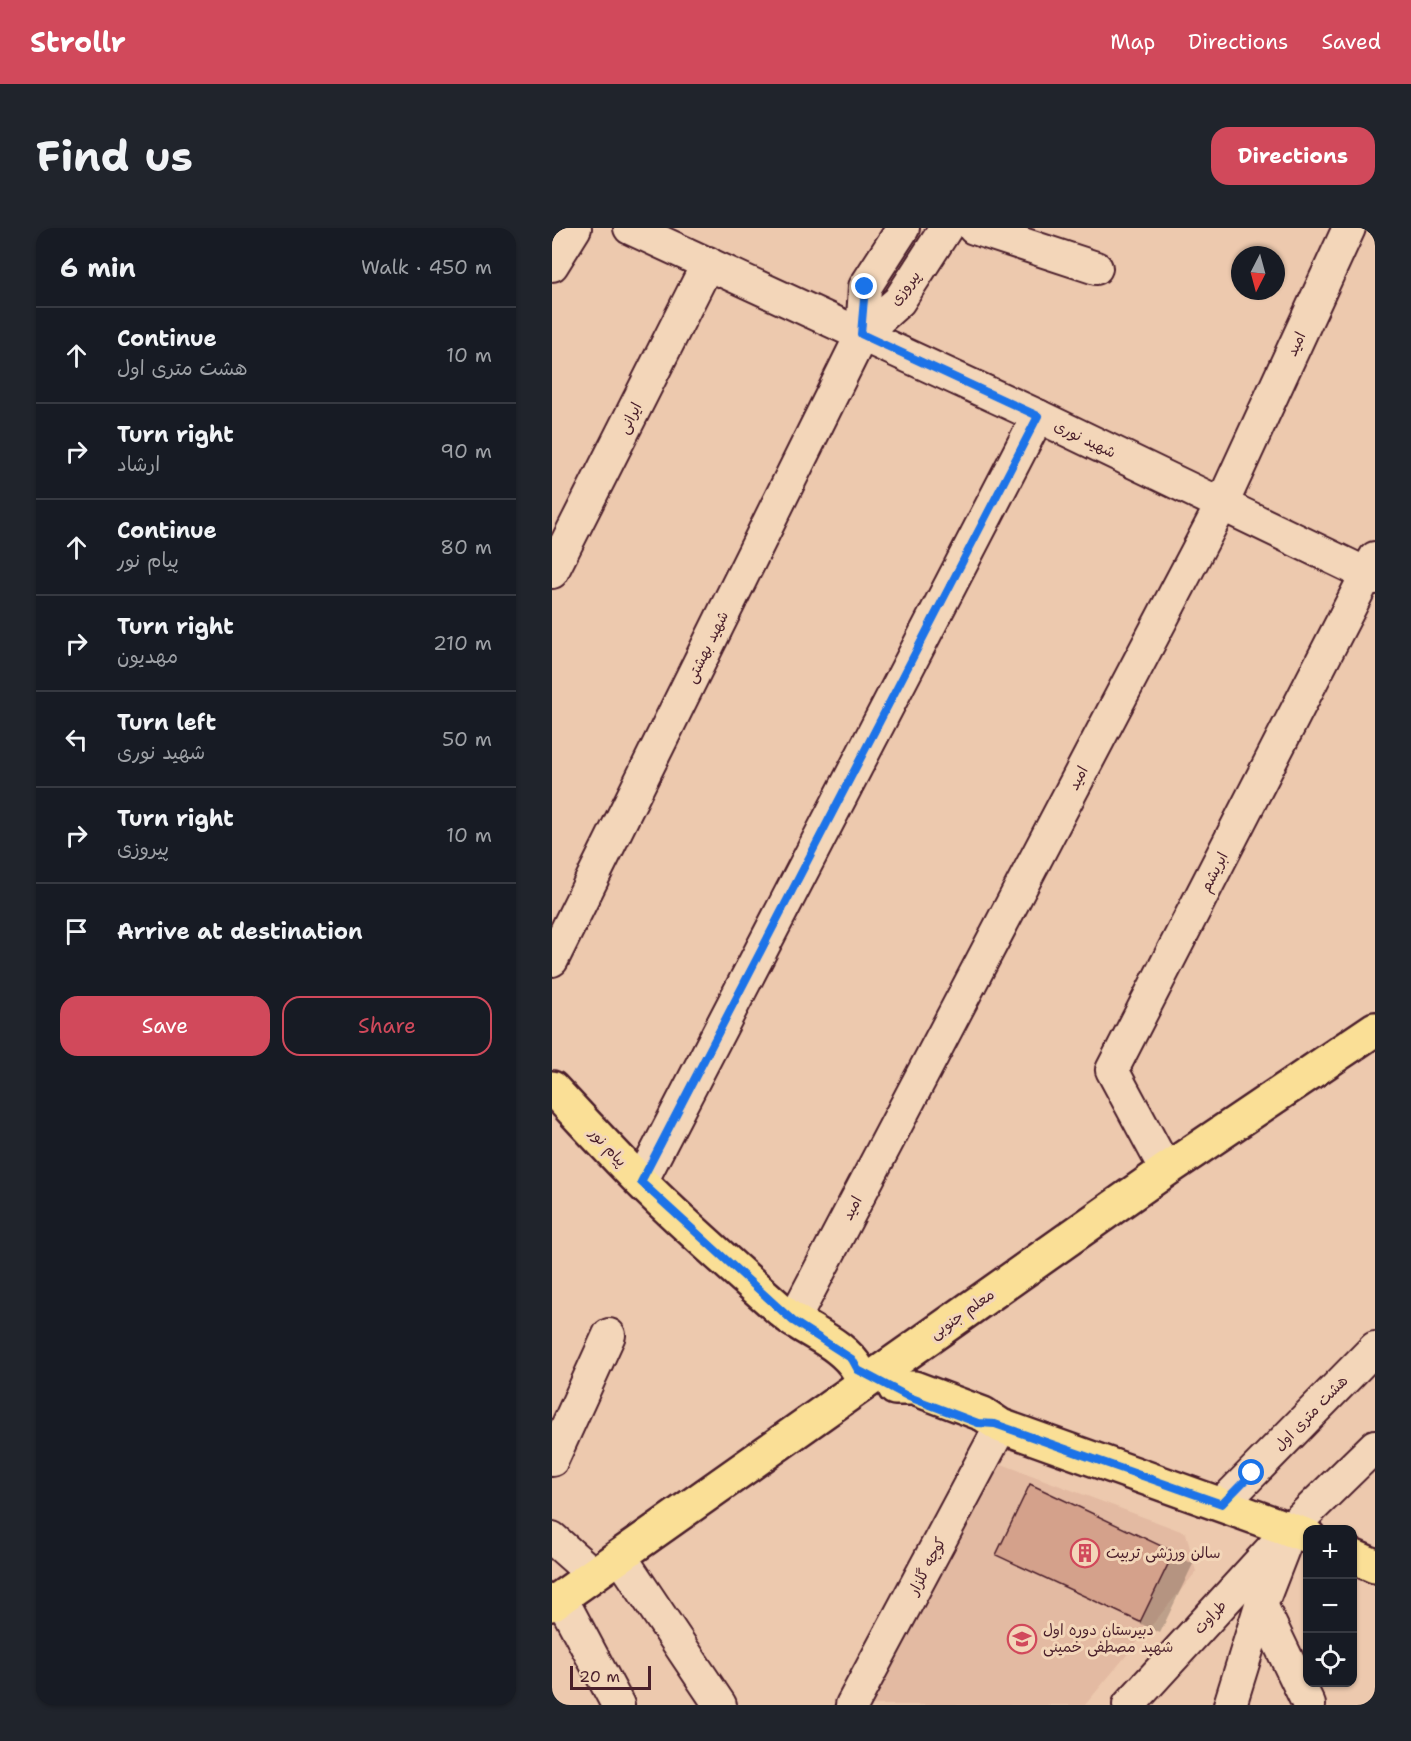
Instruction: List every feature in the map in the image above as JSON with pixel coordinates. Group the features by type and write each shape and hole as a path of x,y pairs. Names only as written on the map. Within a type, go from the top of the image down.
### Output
{"main road":[{"name":"معلم جنوبی","path":"556,1601 876,1379 1166,1170 1375,1029"},
{"name":"پیام نور","path":"552,1088 641,1182 796,1323 807,1338 847,1366 876,1379 914,1389 983,1414 998,1425 1299,1532"},
{"path":"1357,1558 1375,1566"}],"street":[{"path":"552,264 574,228"},
{"name":"پیروزی","path":"861,334 865,287 903,228"},
{"name":"پیروزی","path":"861,334 899,301 946,228"},
{"path":"974,228 1096,268"},
{"name":"امید","path":"796,1323 1222,504 1349,228"},
{"name":"شهید نوری","path":"642,230 1222,504 1372,570"},
{"name":"ایرانی","path":"552,572 708,263"},
{"name":"شهید بهشتی","path":"552,960 861,334"},
{"path":"641,1182 1038,416"},
{"name":"ابریشم","path":"1166,1170 1112,1070 1372,570"},
{"path":"552,1460 609,1335"},
{"name":"هشت متری اول","path":"1222,1504 1375,1348"},
{"name":"کوچه گلزار","path":"852,1705 998,1425"},
{"name":"طراوت","path":"1145,1698 1299,1532 1375,1446"},
{"path":"1230,1705 1261,1605 1299,1532"},
{"path":"552,1538 594,1575"},
{"path":"620,1556 720,1705"},
{"path":"556,1601 618,1705"},
{"path":"1261,1605 1309,1705"}],"shaded area":[{"name":"دبیرستان دوره اول شهید مصطفی خمینی","path":"991,1460 1186,1533 1196,1572 1085,1705 872,1705"}],"building":[{"name":"سالن ورزشی تربیت","path":"1030,1484 1174,1552 1140,1622 996,1555"}],"place":[{"name":"سالن ورزشی تربیت","path":"1085,1553"},
{"name":"دبیرستان دوره اول شهید مصطفی خمینی","path":"1022,1639"}],"route":[{"path":"865,287 861,334 1038,416 641,1182 799,1326 813,1331 852,1359 858,1370 909,1397 978,1423 995,1424 1222,1504 1252,1473"}]}
